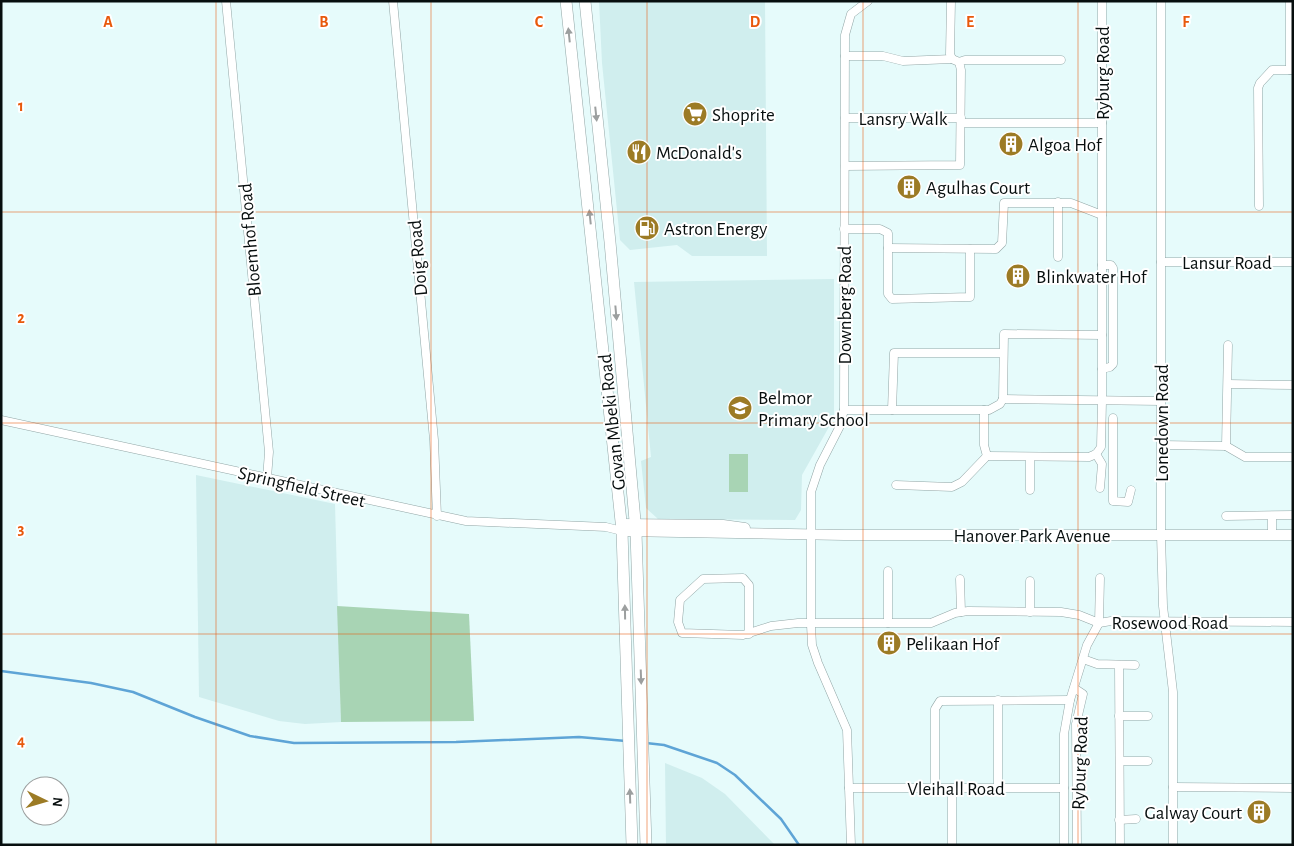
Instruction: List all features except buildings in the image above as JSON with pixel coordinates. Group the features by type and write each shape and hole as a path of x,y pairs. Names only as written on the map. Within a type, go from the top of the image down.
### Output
{"main road":[{"name":"Govan Mbeki Road","path":"566,1 622,527 632,845"},
{"name":"Govan Mbeki Road","path":"585,1 610,242 635,527 646,845"}],"street":[{"name":"Bloemhof Road","path":"226,1 269,452 267,478"},
{"name":"Doig Road","path":"393,1 434,440 438,516"},
{"name":"Downberg Road","path":"851,845 847,730 812,645 811,492 820,465 839,428 844,410 845,35 848,19 857,8 868,1"},
{"name":"Lansry Walk","path":"845,166 960,165 961,70 956,60 951,1"},
{"name":"Ryburg Road","path":"1096,454 1101,447 1102,401 1102,1"},
{"name":"Lonedown Road","path":"1161,1 1162,445 1160,535 1165,622 1173,692 1173,845"},
{"path":"1259,206 1258,88 1272,70 1291,70 1290,1"},
{"path":"845,56 884,56 903,61 1060,60"},
{"name":"Lansry Walk","path":"845,118 1102,123"},
{"path":"1058,202 1058,257"},
{"path":"888,248 993,249 1000,246 1004,203 1073,203 1102,215"},
{"path":"844,229 885,230 888,233 888,294 890,298 970,297 970,249"},
{"name":"Lansur Road","path":"1161,262 1293,262"},
{"path":"1102,265 1110,265 1113,268 1113,364 1102,369"},
{"path":"844,410 984,410 998,406 1003,399 1004,334 1102,335"},
{"path":"1226,446 1228,345"},
{"path":"892,410 894,353 1004,353"},
{"path":"1228,384 1293,385"},
{"path":"1003,399 1161,401"},
{"path":"984,410 984,444 987,456"},
{"path":"1113,418 1113,501 1128,502 1131,490"},
{"name":"Springfield Street","path":"1,420 438,516 485,523 622,527"},
{"path":"1101,438 1113,438"},
{"path":"1162,445 1226,446 1245,457 1293,457"},
{"path":"896,485 952,487 962,482 987,456 1089,457 1096,454 1102,464 1100,488"},
{"path":"1030,457 1030,490"},
{"path":"1226,516 1293,515"},
{"path":"1272,516 1272,535"},
{"name":"Hanover Park Avenue","path":"622,527 723,525 770,533 811,534 1293,536"},
{"path":"888,571 888,623"},
{"path":"735,577 747,580 750,596 749,634 692,635 682,633 678,622 680,600 703,579 735,577"},
{"path":"1098,623 1100,578"},
{"path":"960,579 961,612"},
{"path":"1030,581 1030,612"},
{"name":"Rosewood Road","path":"749,634 771,626 798,624 931,623 961,612 1068,612 1098,623 1111,621 1293,622"},
{"name":"Ryburg Road","path":"1064,845 1064,734 1070,700 1090,636 1098,623"},
{"path":"1083,659 1097,664 1135,665"},
{"path":"1119,665 1120,845"},
{"name":"Ryburg Road","path":"1074,688 1084,694 1076,724 1077,845"},
{"path":"935,788 935,718 937,704 944,700 1070,700"},
{"path":"998,700 998,788"},
{"path":"1119,716 1148,716"},
{"path":"1120,761 1148,761"},
{"path":"1173,787 1293,788"},
{"name":"Vleihall Road","path":"849,788 1064,788"},
{"path":"952,788 952,845"},
{"path":"1120,820 1136,820"}],"shaded area":[{"path":"599,1 765,1 767,256 692,256 677,245 630,250 620,240 602,63"},
{"name":"Belmor Primary School","path":"834,279 834,418 802,475 801,510 795,520 658,519 646,508 641,461 651,457 634,282"},
{"path":"196,475 335,504 341,722 305,724 279,721 199,697"},
{"path":"665,763 702,778 725,794 775,845 666,845"}],"green space":[{"path":"729,454 748,454 748,492 729,492"},
{"path":"337,606 469,614 474,721 341,722"}],"waterway":[{"path":"1,671 91,683 133,692 195,717 250,736 294,743 456,742 579,737 626,741"},
{"path":"646,743 664,745 717,763 735,775 781,819 799,845"}],"place":[{"name":"Shoprite","path":"695,114"},
{"name":"Algoa Hof","path":"1011,144"},
{"name":"McDonald's","path":"639,152"},
{"name":"Agulhas Court","path":"909,187"},
{"name":"Astron Energy","path":"647,228"},
{"name":"Blinkwater Hof","path":"1018,276"},
{"name":"Belmor Primary School","path":"740,408"},
{"name":"Pelikaan Hof","path":"889,643"},
{"name":"Galway Court","path":"1259,812"}]}
